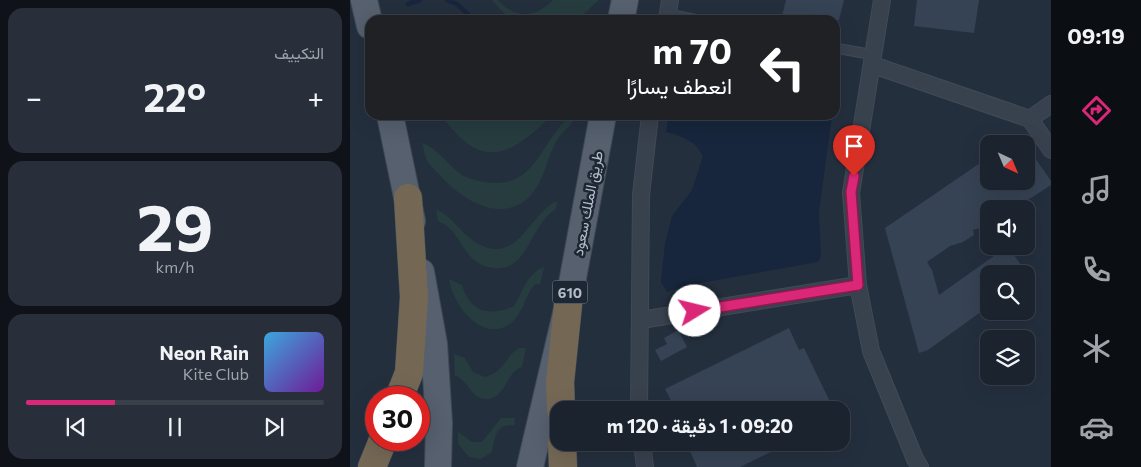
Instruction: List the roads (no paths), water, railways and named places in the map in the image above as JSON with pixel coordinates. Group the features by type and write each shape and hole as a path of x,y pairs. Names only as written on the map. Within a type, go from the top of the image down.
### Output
{"highway":[{"path":"404,386 409,372 414,297 408,198"},
{"path":"561,401 560,382 568,305"},
{"path":"372,467 379,451"},
{"path":"562,451 563,467"}],"main road":[{"path":"364,0 367,15"},
{"path":"622,15 625,0"},
{"path":"391,120 408,198 434,344 439,423 438,467"},
{"name":"طريق الملك سعود","path":"530,467 568,305 602,120"}],"street":[{"path":"882,0 874,60 851,192 858,285 871,351 915,460 920,467"},
{"path":"874,60 1030,119 1051,150"},
{"path":"1030,119 1051,104"},
{"path":"639,401 641,195 649,120"},
{"path":"641,320 858,285"},
{"path":"643,451 645,467"}],"lane":[{"path":"668,11 681,15"},
{"path":"840,50 874,60"}],"water":[{"path":"668,120 831,120 819,212 821,256 818,262 684,286 667,292 661,282 665,243 672,216 692,190 703,156 696,146 688,140 666,132"}],"waterway":[{"path":"408,4 420,0"},
{"path":"447,0 457,4 469,15"}]}
